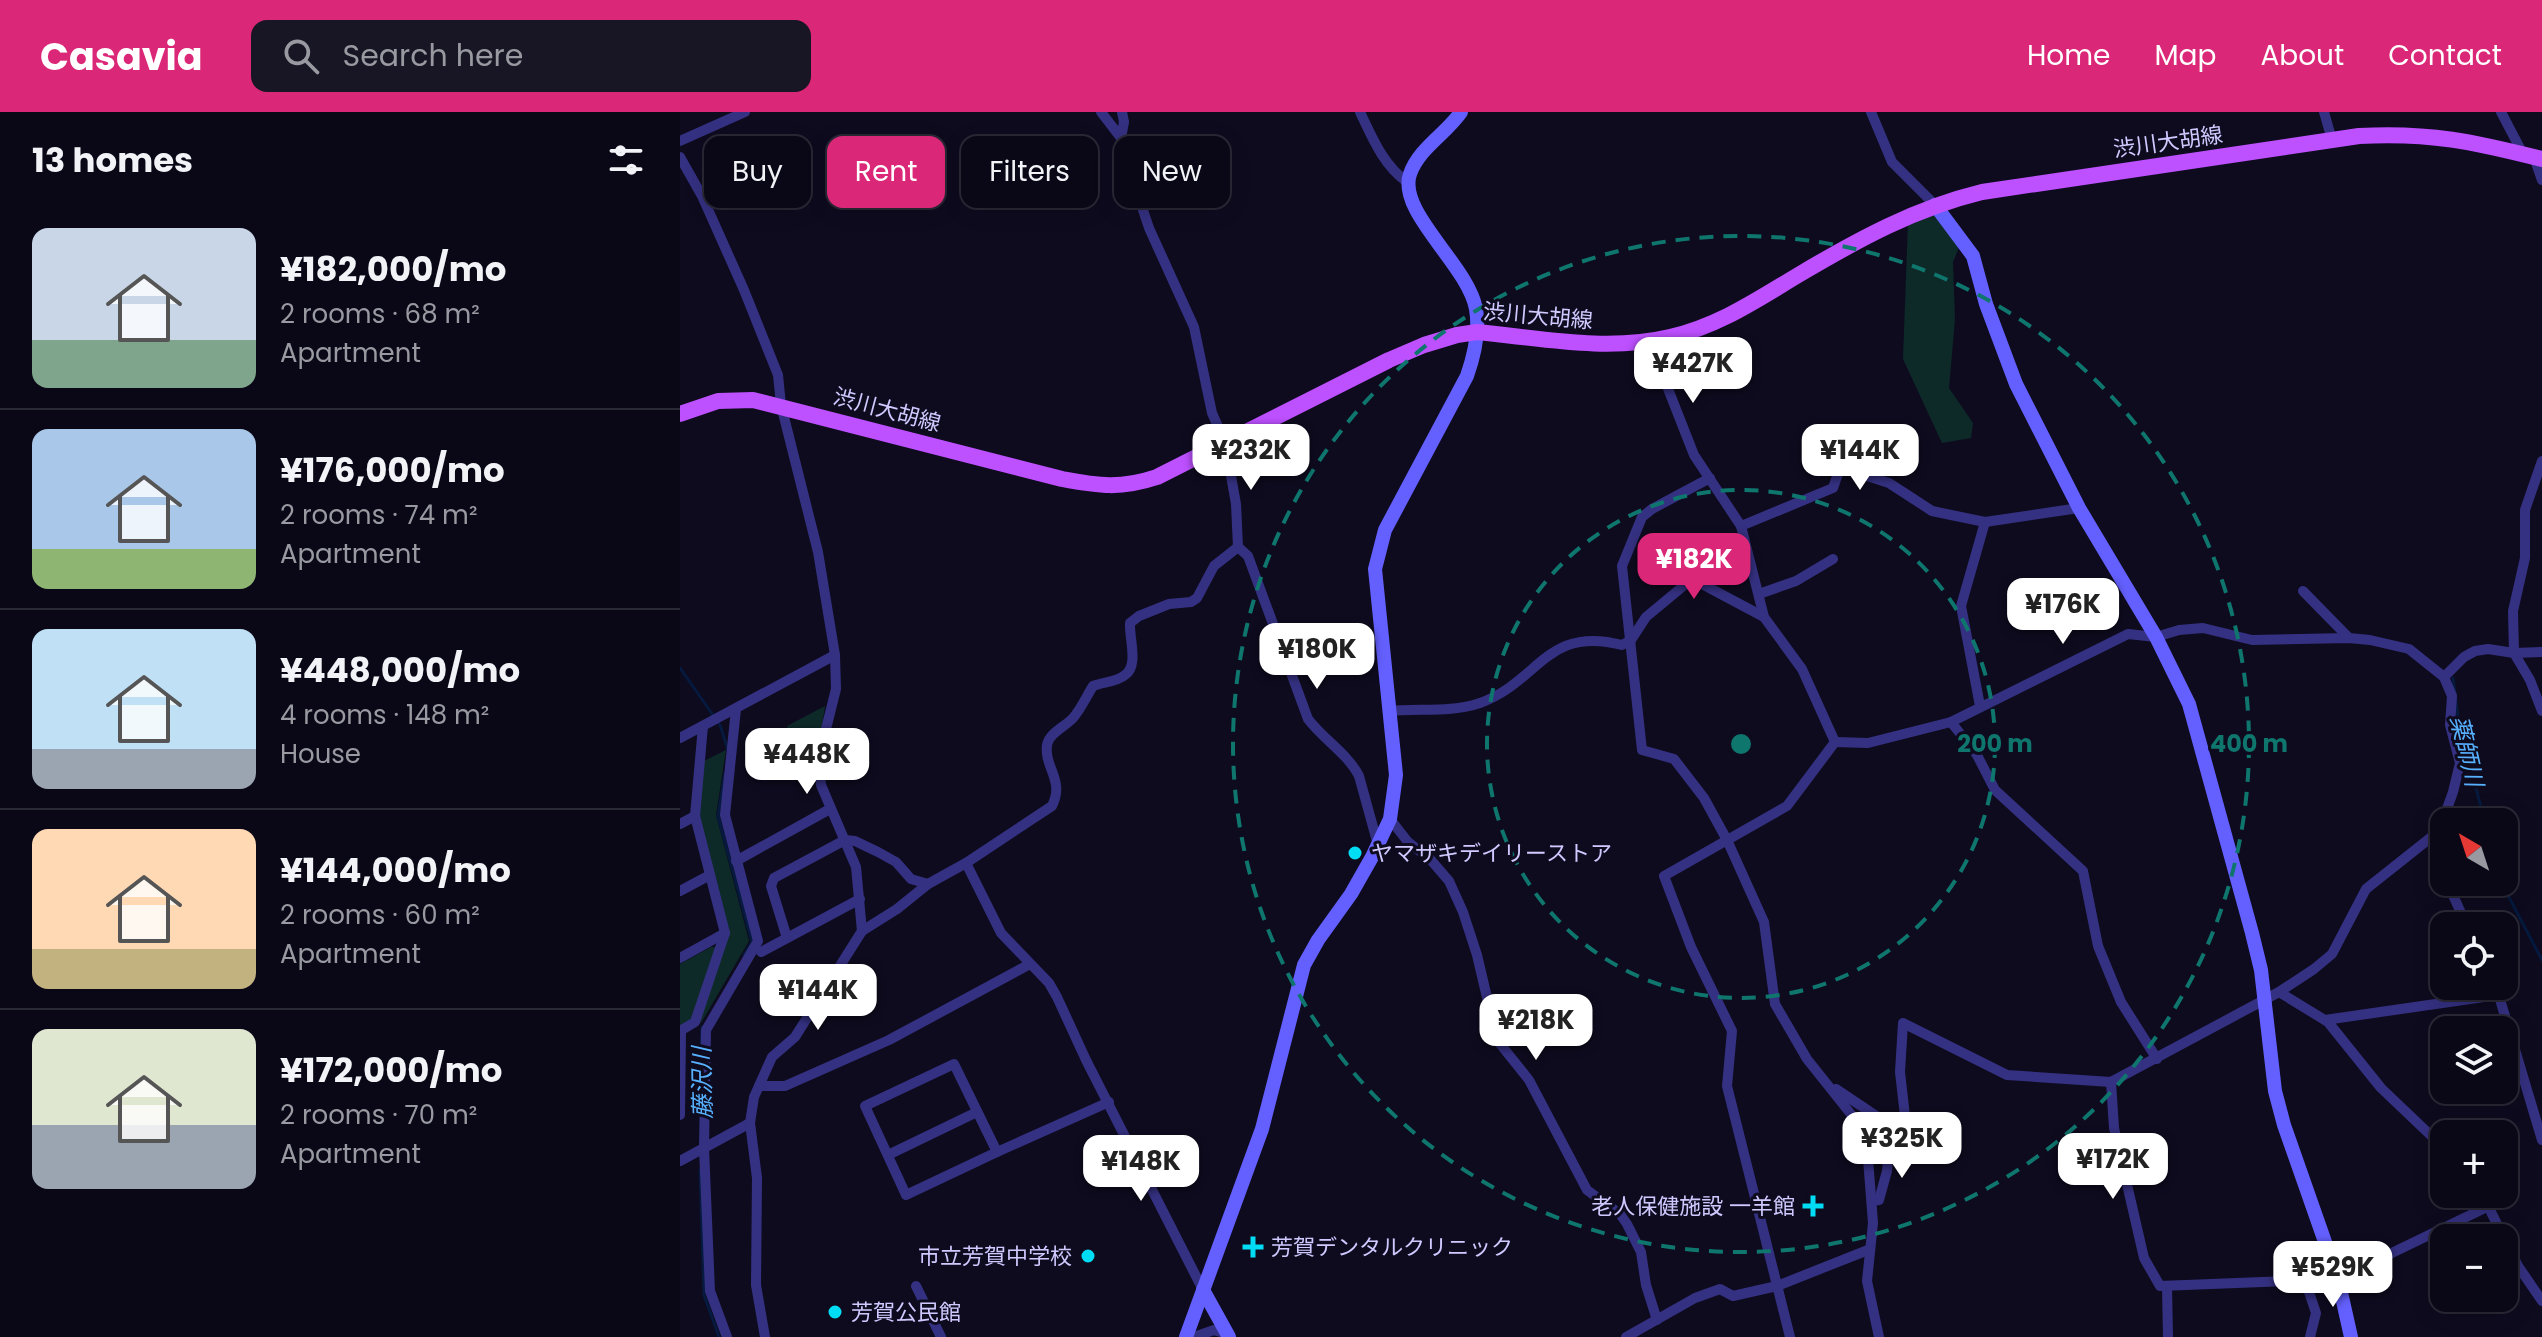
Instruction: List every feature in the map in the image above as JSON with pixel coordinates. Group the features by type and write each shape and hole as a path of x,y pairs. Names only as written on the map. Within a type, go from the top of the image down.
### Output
{"main road":[{"path":"1186,1337 1262,1129 1304,965 1351,894 1390,819 1396,775 1375,569 1380,545 1393,513 1467,376 1477,332 1473,297 1441,244 1417,214 1408,197 1407,182 1420,155 1461,112"},
{"name":"渋川大胡線","path":"680,414 695,407 734,399 753,400 1062,479 1103,486 1125,486 1157,477 1424,345 1457,335 1477,332 1616,345 1655,341 1686,333 1723,320 1873,232 1935,205 1982,192 2398,133 2467,140 2533,157"},
{"path":"1935,205 1973,256 1983,296 2016,384 2079,508 2156,637 2189,704 2252,933 2275,1091 2338,1279 2351,1337"},
{"path":"1203,1290 1228,1335"}],"street":[{"path":"680,141 745,112"},
{"path":"1101,112 1119,136"},
{"path":"1121,136 1122,112"},
{"path":"1360,112 1376,147 1398,176 1407,182"},
{"path":"1871,112 1892,162 1935,205"},
{"path":"2324,112 2332,140"},
{"path":"2501,112 2533,157 2542,180"},
{"path":"680,157 702,196 778,375 781,405 818,552 835,655 836,689 819,757 821,785 856,867 862,931"},
{"path":"1143,208 1194,327 1212,413 1225,442 1236,504 1238,547 1248,556 1308,719 1321,736 1354,765 1378,845"},
{"path":"1655,341 1663,376 1694,455 1741,526 1764,617 1802,669 1835,742"},
{"path":"1741,526 1833,488 1839,471 1838,442 1856,435 1867,476 1889,483 1932,511 1985,522 2079,508"},
{"path":"2542,461 2525,510 2525,558 2513,611 2514,653 2542,711"},
{"path":"1710,478 1642,517 1622,566 1642,750 1674,759 1704,798 1727,840 1764,922 1775,1004 1807,1059 1866,1133 1873,1223 1867,1281 1879,1337"},
{"path":"1980,706 1961,606 1985,522"},
{"path":"765,1337 756,1285 757,1178 750,1123 754,1097 772,1057 795,1037 862,931 928,884 966,863 1052,806 1057,796 1057,784 1047,745 1051,737 1073,718 1093,686 1129,673 1133,665 1130,623 1169,604 1191,602 1197,598 1214,566 1238,547"},
{"path":"1759,594 1796,581 1833,559"},
{"path":"1388,711 1475,705 1494,697 1565,646 1587,639 1622,645 1631,640 1646,617 1687,583 1702,584 1764,617"},
{"path":"2303,591 2349,638"},
{"path":"1835,742 1868,743 1951,722 2128,634 2156,637 2179,630 2203,628 2252,640 2370,640 2409,649 2444,677 2452,696 2450,725 2460,763 2447,808"},
{"path":"2444,677 2464,657 2475,651 2542,652"},
{"path":"680,738 835,655"},
{"path":"727,1337 710,1291 704,1148 706,1030 758,941 725,815 736,709"},
{"path":"1951,722 1977,755 1995,790 2083,871 2098,946 2121,1002 2157,1059"},
{"path":"680,1115 681,1030 695,1022 725,933 695,816 703,726"},
{"path":"1790,1337 1727,1086 1732,1031 1691,947 1664,876 1787,806 1835,742"},
{"path":"736,861 830,809"},
{"path":"680,824 695,816"},
{"path":"1390,819 1408,842 1430,859 1449,881 1477,955 1497,1040 1529,1080 1587,1190 1620,1214 1627,1224 1641,1252 1646,1285 1657,1320"},
{"path":"1825,1081 1891,1126 1906,1125 1900,1072 1903,1023 2007,1075 2111,1082 2279,992 2332,954 2366,889 2430,838"},
{"path":"787,938 771,886 774,878 845,840 855,841 887,857 911,879 928,884"},
{"path":"966,863 1001,933 1049,983 1057,997 1203,1290"},
{"path":"680,891 710,875"},
{"path":"761,952 860,899"},
{"path":"680,958 725,933"},
{"path":"759,1086 785,1086 889,1040 1030,964"},
{"path":"2279,992 2325,1020 2352,1049 2381,1088 2430,1135"},
{"path":"2325,1020 2440,1000"},
{"path":"2500,1000 2542,1140"},
{"path":"997,1152 954,1064 865,1106 906,1195 1109,1102"},
{"path":"2111,1082 2114,1128 2144,1258 2160,1286 2338,1279 2485,1208"},
{"path":"888,1155 977,1112"},
{"path":"680,1161 750,1123"},
{"path":"1872,1201 1879,1200 1887,1171 1891,1126"},
{"path":"2490,1208 2518,1266 2542,1301"},
{"path":"1626,1337 1695,1298 1720,1289 1733,1296 1777,1286 1868,1250"},
{"path":"2305,1280 2316,1313 2310,1337"},
{"path":"916,1286 941,1337"},
{"path":"2167,1287 2168,1337"},
{"path":"1194,1337 1214,1330 1228,1335"}],"green space":[{"path":"1932,211 1959,247 1953,262 1955,319 1949,388 1973,423 1971,438 1942,443 1903,359 1908,222"},
{"path":"825,706 819,746 796,747 789,737 787,726"},
{"path":"726,750 716,815 749,941 701,1023 729,933 699,816 704,761"},
{"path":"711,947 716,950 693,1020 680,1028 680,964"}],"waterway":[{"name":"藤沢川","path":"680,668 720,725 728,750"},
{"name":"薬師川","path":"2453,678 2459,725 2481,808"},
{"name":"藤沢川","path":"725,773 718,816 752,942 744,955"},
{"name":"薬師川","path":"2508,896 2542,960"},
{"name":"藤沢川","path":"701,1047 702,1027"},
{"name":"藤沢川","path":"700,1170 704,1295 719,1337"}],"place":[{"name":"ヤマザキデイリーストア","path":"1355,853"},
{"name":"老人保健施設 一羊館","path":"1813,1206"},
{"name":"芳賀デンタルクリニック","path":"1253,1247"},
{"name":"市立芳賀中学校","path":"1088,1256"},
{"name":"芳賀公民館","path":"835,1312"}]}
